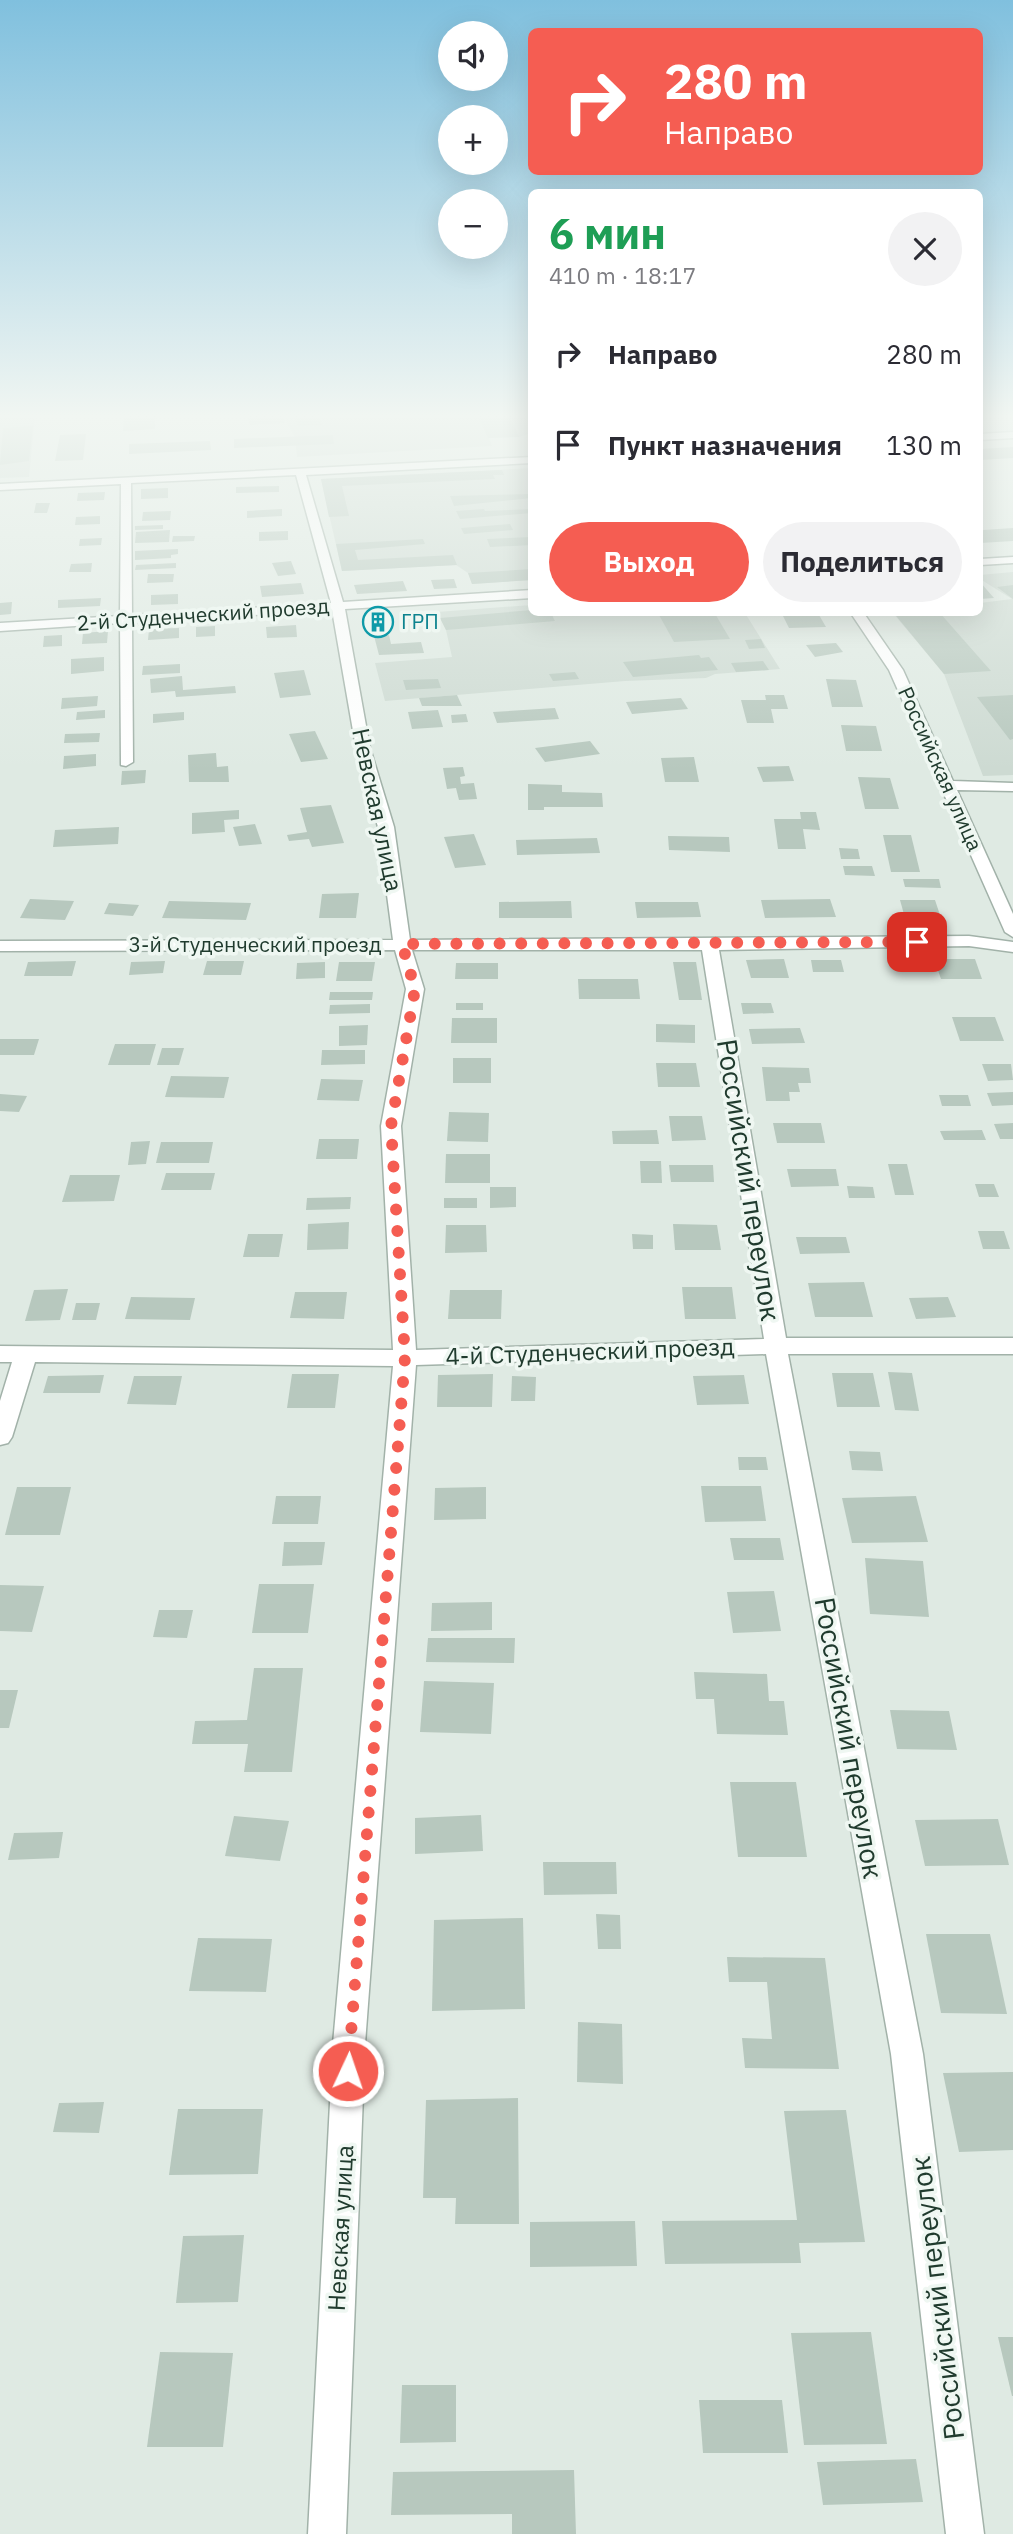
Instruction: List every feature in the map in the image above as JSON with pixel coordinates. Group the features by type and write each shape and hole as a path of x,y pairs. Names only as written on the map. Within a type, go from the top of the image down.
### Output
{"street":[{"path":"126,534 126,762"},
{"name":"Невская улица","path":"318,534 338,607 363,748 386,827 402,944 415,989 391,1126 405,1357 349,2044 327,2534"},
{"path":"983,562 1013,560"},
{"name":"2-й Студенческий проезд","path":"0,627 528,594"},
{"name":"Российская улица","path":"859,616 896,670 1013,932"},
{"path":"947,785 1013,787"},
{"name":"3-й Студенческий проезд","path":"0,947 969,942 1013,947"},
{"name":"Российский переулок","path":"710,945 776,1346 907,2054 965,2534"},
{"name":"4-й Студенческий проезд","path":"0,1354 405,1357 776,1346 1013,1346"},
{"path":"0,1437 26,1354"}],"shaded area":[{"path":"334,534 528,534 528,580 472,584 468,573 456,565 342,571"},
{"path":"1013,572 1013,775 983,776 944,674 896,616 983,616 983,603 1012,599 983,581 983,575"},
{"path":"528,605 528,616 747,616 780,669 715,674 706,678 625,681 385,701 375,663 452,657 446,630 437,612"}],"building":[{"path":"136,534 170,534 169,542 135,543"},
{"path":"259,534 288,534 288,540 259,541"},
{"path":"983,534 1013,534 1013,541 983,543"},
{"path":"173,536 195,536 194,541 172,542"},
{"path":"528,537 528,545 490,547 487,539"},
{"path":"102,538 101,545 79,546 80,539"},
{"path":"423,539 425,544 355,550 358,560 453,555 457,565 342,571 336,544"},
{"path":"178,549 178,554 171,555 171,558 135,560 135,551"},
{"path":"291,561 296,574 278,576 272,563"},
{"path":"92,563 91,572 69,572 71,564"},
{"path":"176,563 176,568 135,570 136,565"},
{"path":"528,569 528,580 472,584 468,573"},
{"path":"148,574 174,574 173,582 147,583"},
{"path":"454,579 457,588 434,589 431,580"},
{"path":"403,581 407,591 357,594 354,585"},
{"path":"301,583 304,594 262,597 260,586"},
{"path":"983,585 994,598 983,599"},
{"path":"1013,585 1013,599 997,587"},
{"path":"178,594 178,604 151,605 151,595"},
{"path":"101,598 100,606 58,608 58,600"},
{"path":"12,602 11,614 0,615 0,603"},
{"path":"528,610 528,616 552,616 555,621 446,630 440,618"},
{"path":"660,616 716,616 730,639 674,642"},
{"path":"783,616 820,616 826,627 789,628"},
{"path":"896,616 943,616 991,671 944,674"},
{"name":"ГРП","path":"385,618 387,626 371,626 370,619"},
{"path":"296,625 297,637 267,638 266,627"},
{"path":"215,626 215,636 196,637 196,627"},
{"path":"179,628 179,638 148,640 149,629"},
{"path":"108,631 107,643 82,644 83,633"},
{"path":"62,635 62,646 43,647 44,636"},
{"path":"389,635 391,644 421,642 424,653 379,655 374,636"},
{"path":"761,639 765,648 749,649 745,640"},
{"path":"836,643 843,652 815,657 806,645"},
{"path":"699,655 701,658 709,657 718,670 633,677 623,662"},
{"path":"104,657 104,671 71,674 71,659"},
{"path":"763,661 769,670 736,672 731,663"},
{"path":"180,664 180,673 142,675 143,666"},
{"path":"304,670 311,695 280,698 274,673"},
{"path":"575,672 579,679 553,681 549,674"},
{"path":"182,676 183,690 235,686 236,693 176,697 175,691 151,693 150,679"},
{"path":"438,679 441,688 406,690 403,680"},
{"path":"826,679 856,680 863,707 832,707"},
{"path":"457,695 462,706 422,706 419,698"},
{"path":"765,695 784,695 788,709 771,709 774,723 747,723 741,700 766,700"},
{"path":"1013,695 1013,739 1010,740 977,697"},
{"path":"98,696 97,706 61,709 62,698"},
{"path":"681,698 688,709 632,714 626,702"},
{"path":"555,708 559,719 497,723 493,712"},
{"path":"105,710 105,718 76,720 77,712"},
{"path":"438,710 443,727 412,729 408,712"},
{"path":"184,712 184,720 153,723 153,714"},
{"path":"466,714 468,722 452,723 451,715"},
{"path":"841,725 876,726 882,751 846,751"},
{"path":"315,731 328,759 301,762 289,734"},
{"path":"100,733 99,742 64,743 65,734"},
{"path":"590,741 600,754 545,762 535,748"},
{"path":"216,753 217,767 228,766 229,782 189,782 188,755"},
{"path":"96,754 96,766 63,769 64,756"},
{"path":"694,757 699,782 665,782 661,758"},
{"path":"789,766 794,781 763,782 757,767"},
{"path":"463,767 465,776 460,777 461,784 474,783 477,799 459,800 456,788 447,789 443,768"},
{"path":"146,770 145,783 121,785 122,771"},
{"path":"858,777 890,778 899,809 865,809"},
{"path":"528,784 562,785 562,792 602,793 603,807 544,807 544,810 528,810"},
{"path":"331,805 344,843 312,847 309,839 289,841 287,835 307,832 300,808"},
{"path":"239,810 239,819 224,820 225,832 192,834 192,813"},
{"path":"800,812 816,812 820,830 803,829 806,849 778,849 774,819 801,819"},
{"path":"255,824 262,844 239,846 233,827"},
{"path":"119,827 118,844 53,847 55,830"},
{"path":"474,834 486,865 455,868 444,837"},
{"path":"883,835 911,835 920,872 891,872"},
{"path":"668,836 729,837 730,852 669,850"},
{"path":"597,838 600,853 517,855 516,840"},
{"path":"839,848 858,849 860,859 841,859"},
{"path":"843,866 872,866 875,876 845,875"},
{"path":"903,879 939,879 941,888 905,887"},
{"path":"359,893 356,918 319,918 322,894"},
{"path":"30,899 74,901 65,920 20,918"},
{"path":"830,899 836,917 765,918 761,900"},
{"path":"900,900 935,900 941,918 905,918"},
{"path":"169,901 251,903 246,920 162,918"},
{"path":"571,901 572,918 499,918 499,902"},
{"path":"635,902 698,902 701,917 637,918"},
{"path":"109,903 139,905 133,916 104,914"},
{"path":"784,959 789,978 751,978 746,960"},
{"path":"934,959 975,959 982,979 941,979"},
{"path":"811,960 841,960 844,972 813,972"},
{"path":"76,961 72,976 24,976 28,962"},
{"path":"165,961 163,973 129,975 131,962"},
{"path":"207,961 244,961 241,975 203,975"},
{"path":"325,962 325,978 296,979 297,963"},
{"path":"339,962 375,962 372,981 336,981"},
{"path":"673,962 696,962 702,1000 679,1000"},
{"path":"456,963 498,963 498,979 455,979"},
{"path":"578,979 638,979 640,999 579,999"},
{"path":"330,992 373,992 372,1000 329,1000"},
{"path":"456,1003 483,1003 483,1010 456,1010"},
{"path":"741,1003 771,1003 774,1013 743,1014"},
{"path":"370,1004 370,1013 329,1014 330,1005"},
{"path":"952,1017 995,1017 1004,1041 960,1041"},
{"path":"452,1018 497,1018 497,1043 451,1043"},
{"path":"656,1024 695,1025 695,1043 656,1042"},
{"path":"368,1025 367,1045 339,1046 339,1026"},
{"path":"800,1028 805,1043 752,1044 749,1029"},
{"path":"0,1039 39,1039 34,1055 0,1055"},
{"path":"115,1044 156,1044 150,1065 108,1065"},
{"path":"162,1048 184,1048 179,1065 157,1065"},
{"path":"322,1050 365,1050 365,1064 321,1065"},
{"path":"453,1058 491,1058 491,1083 453,1083"},
{"path":"656,1063 696,1063 700,1087 658,1087"},
{"path":"982,1064 1011,1064 1013,1080 988,1081"},
{"path":"762,1067 809,1068 811,1083 798,1083 800,1092 789,1092 790,1101 766,1101"},
{"path":"171,1076 229,1077 224,1098 165,1097"},
{"path":"321,1079 363,1080 359,1101 317,1100"},
{"path":"1013,1092 1013,1105 992,1106 987,1093"},
{"path":"0,1094 27,1096 19,1112 0,1111"},
{"path":"939,1095 968,1095 971,1106 942,1106"},
{"path":"449,1112 489,1113 488,1142 447,1141"},
{"path":"669,1116 702,1116 706,1140 672,1141"},
{"path":"773,1123 821,1123 825,1143 777,1143"},
{"path":"1013,1123 1013,1139 1000,1139 994,1124"},
{"path":"657,1130 659,1144 613,1144 612,1131"},
{"path":"982,1130 986,1140 944,1140 940,1131"},
{"path":"319,1139 359,1139 357,1159 316,1159"},
{"path":"150,1141 146,1164 128,1165 131,1142"},
{"path":"161,1142 213,1142 209,1163 156,1163"},
{"path":"446,1154 490,1154 490,1183 445,1183"},
{"path":"640,1161 661,1161 662,1183 641,1183"},
{"path":"888,1164 907,1164 914,1195 895,1195"},
{"path":"669,1165 713,1165 714,1182 671,1182"},
{"path":"787,1169 836,1169 839,1186 791,1187"},
{"path":"166,1173 215,1173 211,1190 161,1190"},
{"path":"70,1175 120,1175 114,1201 62,1202"},
{"path":"975,1184 994,1184 999,1197 979,1197"},
{"path":"847,1186 873,1187 875,1198 849,1198"},
{"path":"490,1187 516,1187 516,1207 490,1208"},
{"path":"351,1197 350,1209 306,1210 307,1198"},
{"path":"444,1198 477,1198 477,1208 444,1208"},
{"path":"349,1222 348,1249 307,1250 308,1224"},
{"path":"673,1224 717,1225 721,1250 675,1250"},
{"path":"446,1225 486,1225 487,1252 445,1253"},
{"path":"978,1231 1004,1231 1010,1249 983,1249"},
{"path":"248,1234 283,1234 279,1257 243,1257"},
{"path":"632,1234 653,1235 653,1249 633,1249"},
{"path":"796,1237 846,1237 850,1253 800,1254"},
{"path":"864,1282 873,1317 815,1317 808,1283"},
{"path":"682,1287 732,1287 736,1319 685,1319"},
{"path":"68,1289 60,1320 25,1321 34,1290"},
{"path":"450,1290 502,1290 501,1319 448,1319"},
{"path":"295,1292 347,1292 344,1319 290,1318"},
{"path":"131,1297 195,1298 190,1320 125,1319"},
{"path":"948,1297 956,1317 916,1319 909,1298"},
{"path":"76,1303 100,1303 96,1320 72,1320"},
{"path":"888,1372 912,1373 919,1411 895,1410"},
{"path":"832,1373 873,1373 880,1407 837,1407"},
{"path":"292,1374 339,1374 335,1408 287,1408"},
{"path":"493,1374 492,1407 437,1407 438,1375"},
{"path":"104,1375 100,1393 43,1393 48,1376"},
{"path":"744,1375 749,1404 697,1405 693,1376"},
{"path":"134,1376 182,1376 176,1405 127,1404"},
{"path":"512,1376 536,1377 535,1401 511,1401"},
{"path":"849,1451 880,1452 883,1471 852,1470"},
{"path":"738,1457 766,1457 768,1470 739,1470"},
{"path":"701,1486 761,1486 766,1521 705,1522"},
{"path":"17,1487 71,1487 60,1535 5,1535"},
{"path":"486,1487 486,1519 434,1520 435,1488"},
{"path":"276,1496 321,1496 318,1524 272,1524"},
{"path":"916,1496 928,1542 852,1543 842,1498"},
{"path":"730,1538 780,1538 784,1560 734,1560"},
{"path":"284,1542 325,1542 322,1565 282,1566"},
{"path":"865,1558 923,1561 929,1617 870,1614"},
{"path":"259,1584 314,1584 308,1633 252,1633"},
{"path":"0,1585 44,1586 32,1632 0,1631"},
{"path":"774,1591 781,1631 733,1633 727,1592"},
{"path":"492,1602 492,1630 431,1631 432,1603"},
{"path":"159,1610 193,1610 187,1638 153,1637"},
{"path":"428,1638 515,1638 514,1663 426,1662"},
{"path":"254,1668 303,1668 292,1772 244,1772 248,1744 192,1744 195,1721 247,1720"},
{"path":"694,1672 767,1674 769,1701 784,1701 788,1735 717,1734 714,1699 696,1699"},
{"path":"424,1681 494,1683 491,1734 420,1732"},
{"path":"0,1690 18,1690 9,1728 0,1728"},
{"path":"890,1710 949,1711 957,1750 897,1749"},
{"path":"730,1782 796,1782 807,1857 738,1857"},
{"path":"481,1815 483,1851 415,1854 415,1818"},
{"path":"234,1816 289,1821 280,1861 225,1856"},
{"path":"998,1819 1009,1865 925,1866 915,1820"},
{"path":"63,1832 59,1858 8,1860 14,1833"},
{"path":"543,1862 616,1862 617,1894 544,1895"},
{"path":"596,1914 620,1915 621,1949 598,1949"},
{"path":"523,1918 525,2009 432,2011 434,1920"},
{"path":"926,1934 990,1934 1007,2014 941,2013"},
{"path":"198,1938 272,1939 266,1992 189,1991"},
{"path":"727,1957 825,1958 839,2069 745,2068 742,2038 772,2039 767,1982 729,1982"},
{"path":"578,2022 622,2024 623,2084 577,2082"},
{"path":"1013,2072 1013,2150 959,2152 943,2073"},
{"path":"518,2098 519,2224 455,2224 456,2198 423,2198 426,2100"},
{"path":"104,2102 99,2133 53,2132 59,2103"},
{"path":"178,2109 263,2109 258,2174 169,2175"},
{"path":"846,2110 865,2242 799,2243 801,2263 665,2264 662,2221 797,2220 784,2111"},
{"path":"635,2221 637,2266 530,2267 530,2222"},
{"path":"244,2235 238,2302 176,2303 183,2236"},
{"path":"871,2332 887,2444 804,2445 791,2333"},
{"path":"998,2337 1013,2337 1013,2396 1012,2396"},
{"path":"160,2352 233,2353 223,2447 147,2447"},
{"path":"402,2385 456,2385 456,2442 400,2443"},
{"path":"699,2400 782,2400 788,2453 703,2453"},
{"path":"916,2459 923,2502 823,2505 817,2462"},
{"path":"574,2470 576,2534 512,2534 512,2514 391,2515 393,2472"}],"place":[{"name":"ГРП","path":"378,622"}],"route":[{"path":"348,2071 405,1357 391,1126 415,989 402,944 710,945 917,942"}]}
